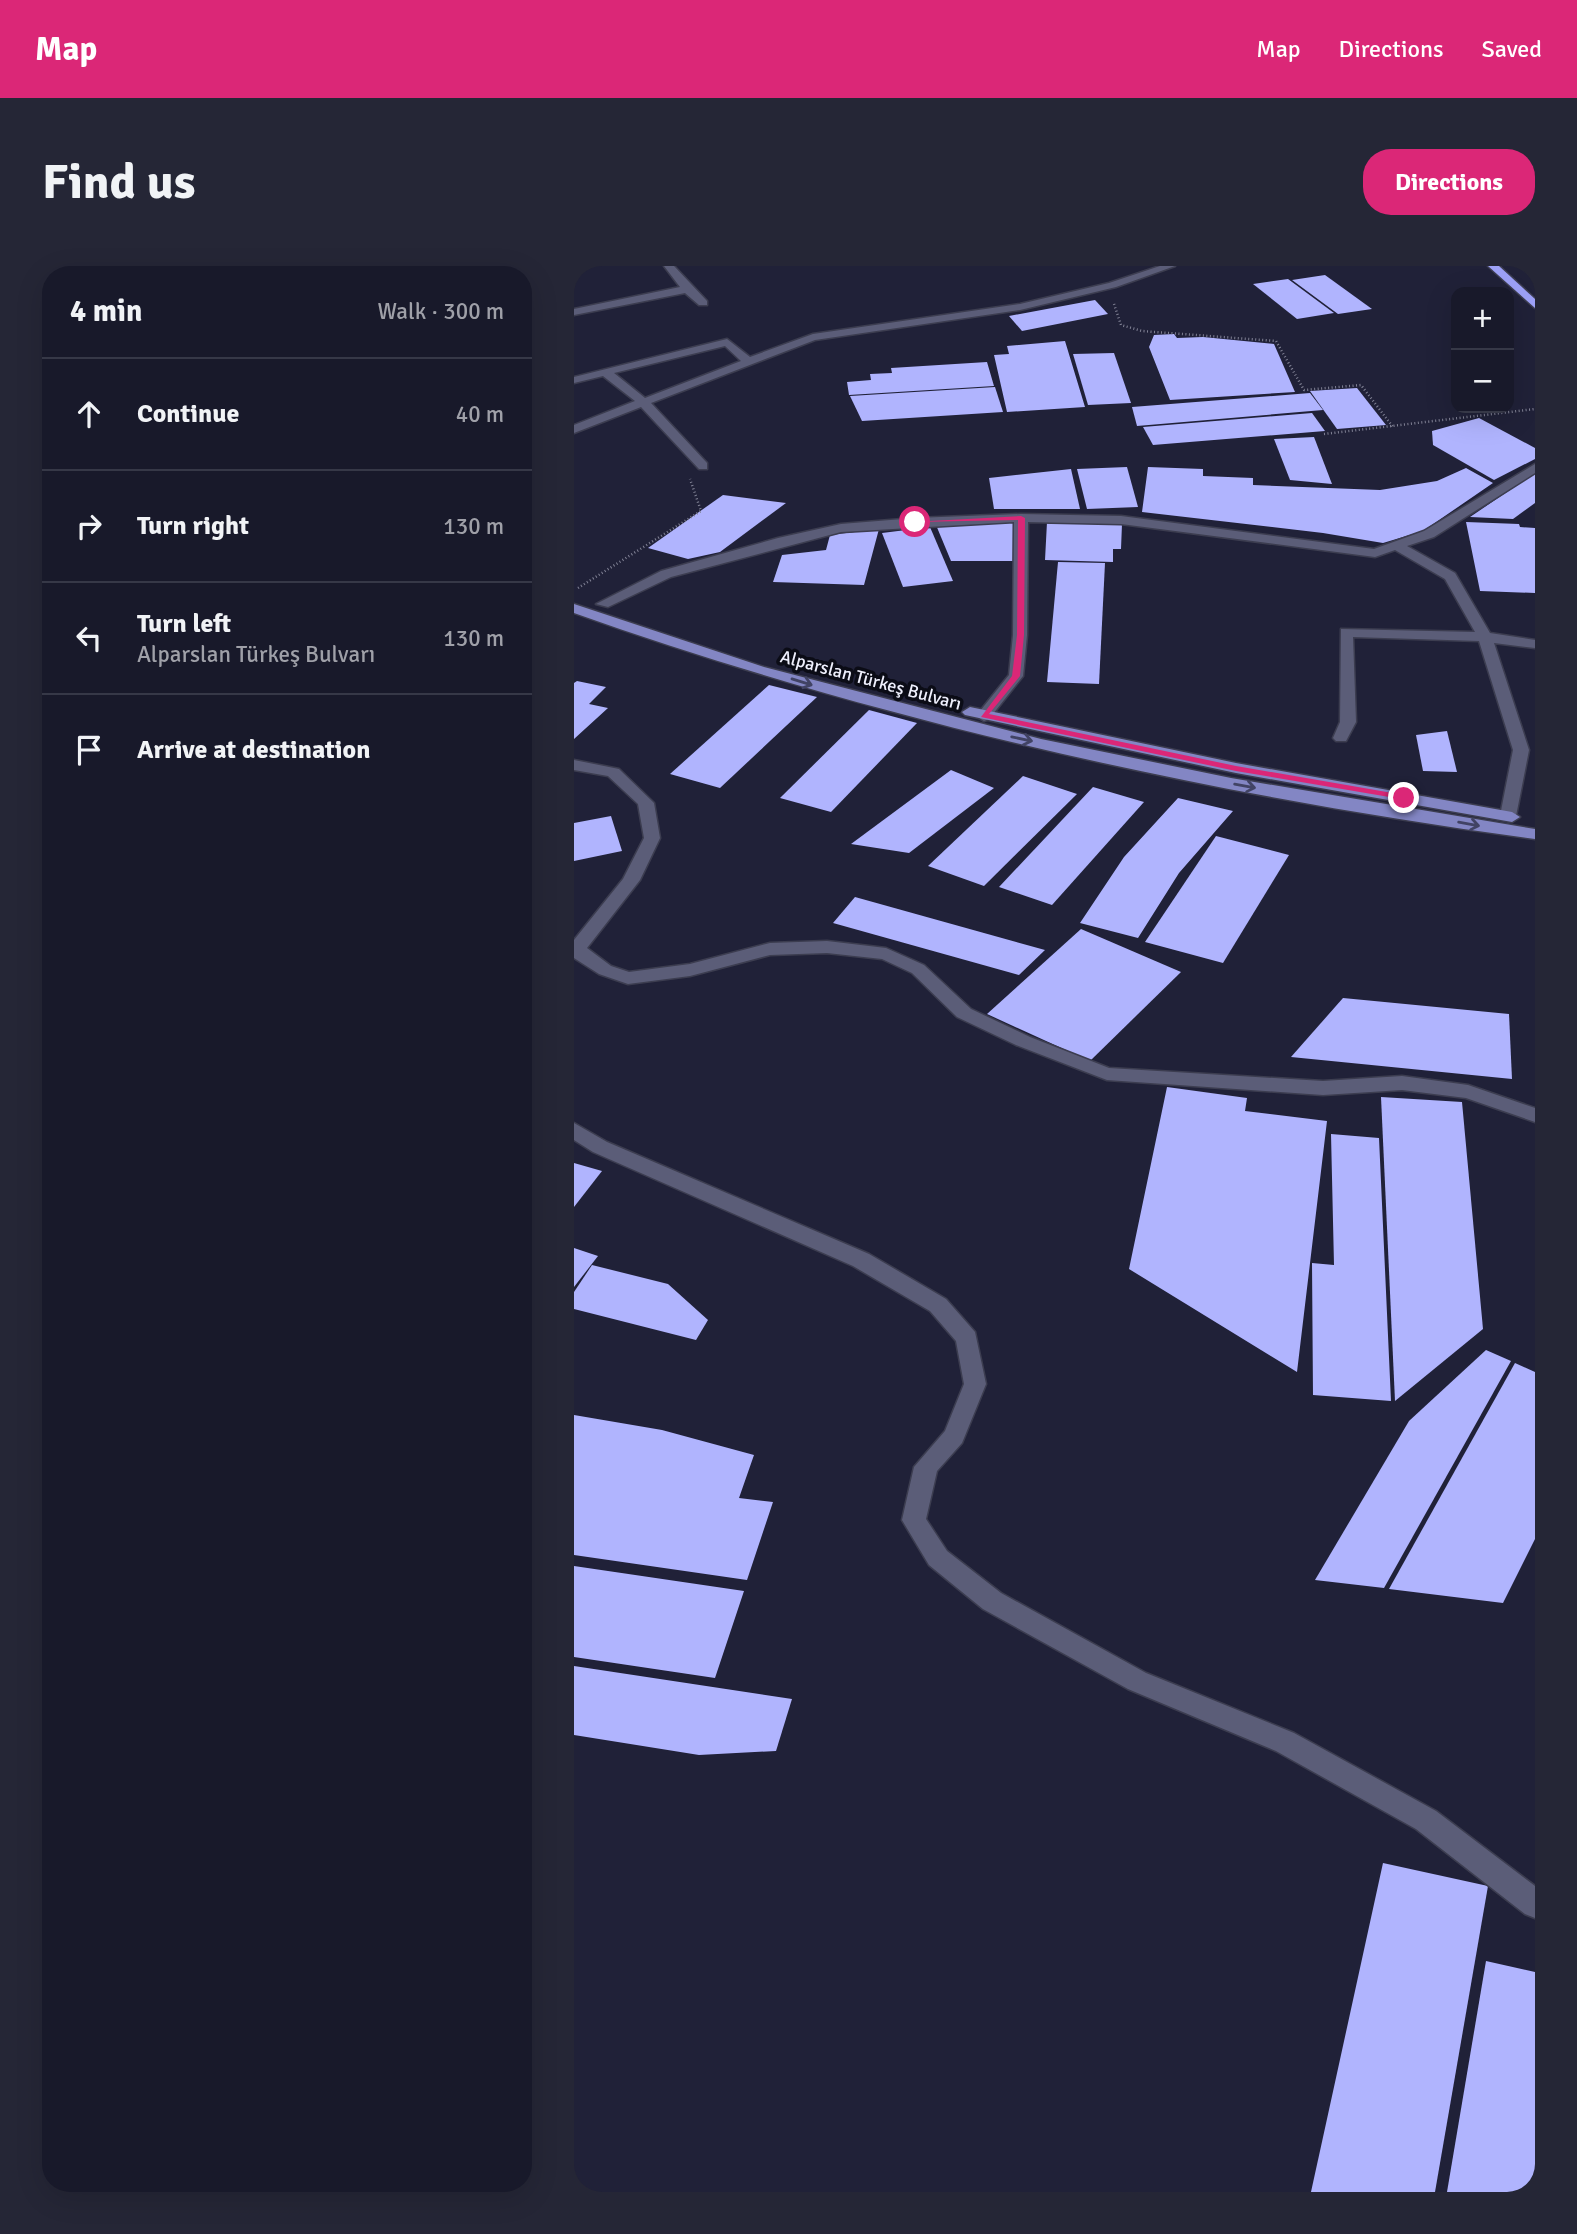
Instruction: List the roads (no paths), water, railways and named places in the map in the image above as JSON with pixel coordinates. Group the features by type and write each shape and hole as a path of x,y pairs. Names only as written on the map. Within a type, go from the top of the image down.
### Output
{"highway":[{"path":"1493,266 1535,305"},
{"path":"1525,266 1535,276"}],"main road":[{"name":"Alparslan Türkeş Bulvarı","path":"574,593 740,650 984,716 1236,768 1535,819"},
{"name":"Alparslan Türkeş Bulvarı","path":"574,608 811,685 1014,738 1220,782 1535,834"}],"street":[{"path":"669,266 687,289 703,303"},
{"path":"574,429 813,337 1020,307 1112,285 1170,266"},
{"path":"574,312 687,289"},
{"path":"574,380 727,342 749,362"},
{"path":"605,372 644,403 703,466"},
{"path":"603,604 666,574 841,528 1021,518 1121,520 1376,553 1429,534 1535,468"},
{"path":"984,716 1016,676 1020,635 1021,518"},
{"path":"1397,546 1450,576 1485,638 1521,750 1508,816"},
{"path":"1340,738 1348,722 1346,632 1485,638 1535,644"},
{"path":"574,765 613,772 646,803 652,838 631,880 575,951 606,970 628,978 690,970 770,950 827,947 886,954 918,969 964,1013 1023,1041 1107,1074 1323,1088 1402,1083 1468,1092 1535,1115"},
{"path":"574,1130 600,1147 861,1260 938,1305 967,1338 975,1384 954,1436 926,1467 914,1520 938,1558 992,1601 1137,1681 1285,1742 1426,1820 1535,1905"}]}
